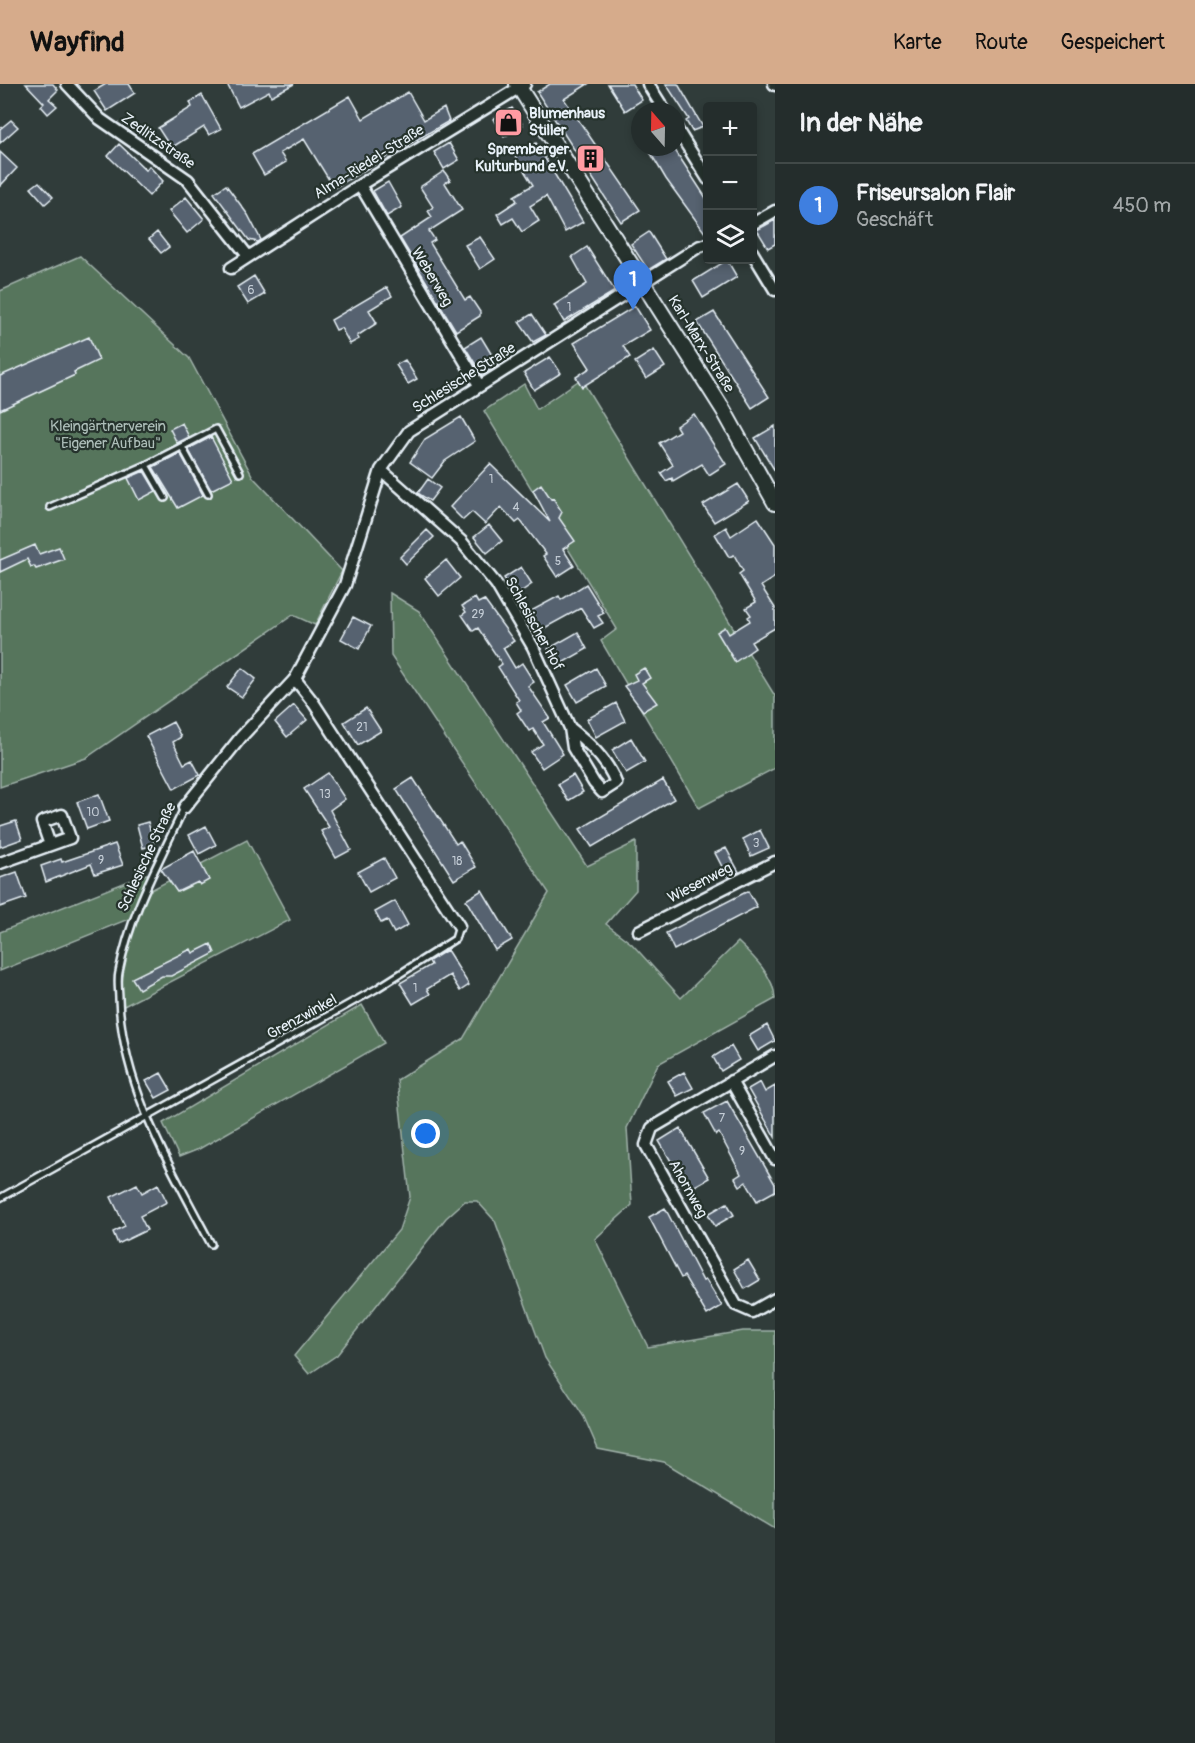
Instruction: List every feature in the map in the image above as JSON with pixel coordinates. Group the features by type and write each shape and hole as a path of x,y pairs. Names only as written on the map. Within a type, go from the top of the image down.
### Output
{"main road":[{"name":"Karl-Marx-Straße","path":"520,85 724,411 775,503"}],"street":[{"name":"Zedlitzstraße","path":"66,84 100,119 188,180 248,256"},
{"path":"648,84 659,102"},
{"name":"Alma-Riedel-Straße","path":"231,268 520,85"},
{"path":"685,142 703,171"},
{"name":"Weberweg","path":"360,185 479,386"},
{"path":"757,222 775,211"},
{"name":"Schlesische Straße","path":"184,808 242,737 295,679 345,585 381,470 409,431 703,245"},
{"path":"757,259 775,290"},
{"name":"Schlesischer Hof","path":"381,470 461,541 496,584 533,647 570,728 573,748 594,783 602,792 616,783 612,772 585,740 570,728"},
{"path":"295,679 313,702 459,926"},
{"path":"0,863 50,845"},
{"name":"Wiesenweg","path":"639,931 775,862"},
{"path":"775,1056 731,1081 775,1159"},
{"name":"Ahornweg","path":"731,1081 652,1128 646,1145 736,1305 752,1312 775,1299"}],"lane":[{"path":"50,507 146,465 216,429 240,473"},
{"path":"182,447 208,495"},
{"path":"146,465 165,498"},
{"name":"Schlesische Straße","path":"147,1118 128,1060 120,1018 118,974 136,908 184,808"},
{"name":"Grenzwinkel","path":"0,1198 376,989 455,939 459,926"},
{"path":"147,1118 211,1244"}],"green space":[{"name":"Kleingärtnerverein \"Eigener Aufbau\"","path":"80,256 189,358 253,477 342,571 315,625 293,615 86,758 0,787 0,291"},
{"path":"581,379 775,696 775,768 699,808 601,641 617,629 484,411 524,384 537,409"},
{"path":"390,593 419,611 587,866 636,842 636,890 606,924 632,944 681,998 738,942 762,968 771,983 775,999 658,1064 627,1128 632,1205 595,1239 648,1347 743,1331 775,1331 775,1529 664,1462 598,1449 584,1417 545,1358 495,1221 477,1201 465,1201 446,1218 337,1355 309,1374 294,1356 399,1230 410,1197 397,1080 463,1039 549,893 391,656"},
{"path":"247,840 290,920 122,1007 122,978 127,949 134,921 145,893"},
{"path":"149,873 131,918 0,971 0,932"},
{"path":"362,1005 384,1043 199,1149 179,1157 163,1123"}],"building":[{"path":"26,84 53,84 58,90 49,99 57,106 48,114 41,106 44,103"},
{"path":"106,84 129,84 135,93 107,111 94,91"},
{"path":"227,84 294,84 271,96 269,91 239,107"},
{"path":"550,84 588,84 564,99 640,210 621,222 537,92"},
{"path":"608,84 632,84 642,100 631,102 631,107 625,111"},
{"path":"666,84 678,84 703,127 692,131 686,121 689,119 685,113 685,102 678,102"},
{"path":"408,92 424,120 444,108 449,121 334,188 304,139 280,153 286,162 264,175 252,154 350,96 363,119"},
{"path":"202,95 221,129 209,135 204,127 171,148 158,128 192,107 190,102"},
{"name":"Blumenhaus Stiller","path":"512,108 523,125 504,137 493,119"},
{"path":"11,120 18,127 0,143 0,129"},
{"path":"449,143 459,160 444,169 434,152"},
{"path":"536,143 583,222 565,232 546,196 530,206 539,221 522,232 513,218 503,224 497,214 517,201 514,196 533,185 515,156"},
{"path":"119,144 146,170 149,166 163,181 149,196 108,156"},
{"path":"0,152 17,168 0,186"},
{"path":"652,156 679,156 703,193 703,230"},
{"path":"444,171 450,180 445,183 462,210 429,231 435,240 430,243 465,300 470,297 480,312 480,316 456,331 400,238 432,217 428,211 433,207 420,187"},
{"path":"39,182 53,197 45,204 31,188"},
{"path":"388,182 402,207 387,216 373,191"},
{"path":"226,185 248,215 261,240 258,242 249,240 214,193"},
{"path":"186,197 204,219 187,233 169,211"},
{"path":"775,220 775,244 768,248 757,230"},
{"path":"157,232 169,247 161,253 149,239"},
{"path":"649,232 666,259 648,270 631,244"},
{"path":"480,237 495,259 480,269 465,245"},
{"path":"587,247 615,291 564,322 554,305 587,284 572,257"},
{"path":"721,264 729,264 737,277 703,298 693,281"},
{"path":"254,276 265,294 248,304 237,287"},
{"path":"387,287 392,296 369,310 377,323 357,336 359,339 350,344 341,328 336,330 331,320"},
{"path":"635,306 650,330 623,346 630,357 582,387 576,377 590,368 574,343"},
{"path":"714,312 769,397 752,408 697,322"},
{"path":"532,314 546,335 533,342 519,322"},
{"path":"89,337 99,360 74,372 75,375 0,410 0,376"},
{"path":"481,337 498,365 482,375 465,347"},
{"path":"654,350 665,367 646,379 635,362"},
{"path":"550,357 561,373 534,390 524,373"},
{"path":"405,360 417,379 408,384 396,365"},
{"path":"694,414 726,464 709,475 702,464 673,481 672,478 666,481 661,473 673,465 659,443 679,431 676,426"},
{"path":"461,417 475,441 445,461 432,478 410,462 425,439"},
{"path":"182,423 189,437 177,443 170,429"},
{"path":"775,426 775,471 755,438"},
{"path":"211,437 233,479 211,490 188,449"},
{"path":"180,453 203,495 178,508 153,467"},
{"path":"490,464 550,522 533,490 541,484 551,499 553,498 562,512 559,518 575,541 563,549 574,566 557,577 543,556 546,554 520,520 516,523 501,507 485,524 472,512 463,520 450,507"},
{"path":"144,471 156,491 139,500 128,478"},
{"path":"428,479 440,488 430,501 418,493"},
{"path":"738,484 749,501 714,522 703,505"},
{"path":"758,518 775,544 775,577 761,586 775,608 775,628 751,642 755,648 735,662 717,632 725,627 729,634 750,621 748,617 751,615 746,608 756,602 739,574 743,571 734,555 729,557 715,534 726,527 731,536"},
{"path":"489,525 502,541 487,553 474,537"},
{"path":"427,530 434,537 406,564 400,557"},
{"path":"35,545 39,554 59,547 64,559 36,569 34,566 31,567 27,559 0,572 0,560"},
{"path":"446,560 460,578 439,596 425,578"},
{"path":"521,567 532,584 516,595 504,578"},
{"path":"586,584 604,613 598,616 603,623 594,628 581,608 541,630 531,611 559,596 561,600"},
{"path":"475,598 478,603 484,600 514,641 503,648 515,668 522,663 534,682 528,686 550,718 543,722 563,754 542,768 531,752 543,744 533,729 529,731 517,713 521,710 516,702 519,700 498,667 502,664 478,628 473,631 462,615 466,612 462,606"},
{"path":"353,617 371,626 359,649 341,639"},
{"path":"578,632 587,649 557,666 548,649"},
{"path":"242,668 256,679 242,697 227,687"},
{"path":"596,668 606,686 577,702 567,685"},
{"path":"644,668 650,678 642,683 657,703 643,711 624,686 637,680 634,674"},
{"path":"616,703 625,721 596,737 587,719"},
{"path":"294,705 307,720 287,737 275,722"},
{"path":"366,708 381,731 358,745 344,722"},
{"path":"173,722 181,737 173,742 184,764 192,760 200,775 174,789 146,736"},
{"path":"631,738 645,762 626,773 612,750"},
{"path":"328,773 345,799 330,810 351,850 336,858 321,831 329,827 304,789"},
{"path":"573,775 583,792 568,801 558,784"},
{"path":"413,778 456,844 460,841 476,867 454,880 396,789"},
{"path":"663,780 674,799 592,847 580,829"},
{"path":"99,794 109,821 87,829 77,802"},
{"path":"16,821 22,839 0,847 0,826"},
{"path":"148,822 154,845 143,848 137,825"},
{"path":"206,826 216,845 199,854 189,835"},
{"path":"760,830 769,848 751,856 743,839"},
{"path":"115,844 123,865 95,874 91,864 46,882 41,866 61,859 62,862"},
{"path":"726,848 739,872 728,878 715,853"},
{"path":"194,851 209,880 200,885 198,882 177,892 161,869"},
{"path":"384,858 395,878 369,892 358,872"},
{"path":"17,872 26,898 0,907 0,878"},
{"path":"482,890 512,940 495,950 466,900"},
{"path":"748,891 757,907 674,950 666,933"},
{"path":"395,901 408,925 394,933 387,920 381,923 375,912"},
{"path":"211,944 215,953 171,976 162,976 139,989 132,978 191,949 193,953"},
{"path":"447,950 469,985 460,991 450,975 427,989 430,994 413,1004 400,983 431,965 429,961"},
{"path":"767,1025 775,1041 758,1051 749,1036"},
{"path":"731,1046 739,1060 721,1071 713,1057"},
{"path":"684,1072 693,1088 677,1096 668,1081"},
{"path":"161,1073 171,1090 156,1098 146,1081"},
{"path":"760,1082 765,1092 775,1086 775,1137 748,1089"},
{"path":"727,1101 775,1184 775,1191 757,1201 746,1182 740,1186 735,1178 741,1174 719,1133 716,1135 704,1113"},
{"path":"680,1128 709,1178 688,1190 659,1141"},
{"path":"137,1184 142,1193 158,1184 167,1202 140,1216 147,1230 118,1244 113,1232 125,1226 111,1197"},
{"path":"727,1203 734,1215 715,1226 708,1214"},
{"path":"665,1208 703,1281 706,1280 722,1306 707,1315 684,1276 681,1278 649,1217"},
{"path":"748,1260 760,1280 745,1289 734,1269"}],"place":[{"name":"Blumenhaus Stiller","path":"508,122"},
{"name":"Spremberger Kulturbund e.V.","path":"590,158"},
{"name":"Friseursalon Flair","path":"633,310"}]}
